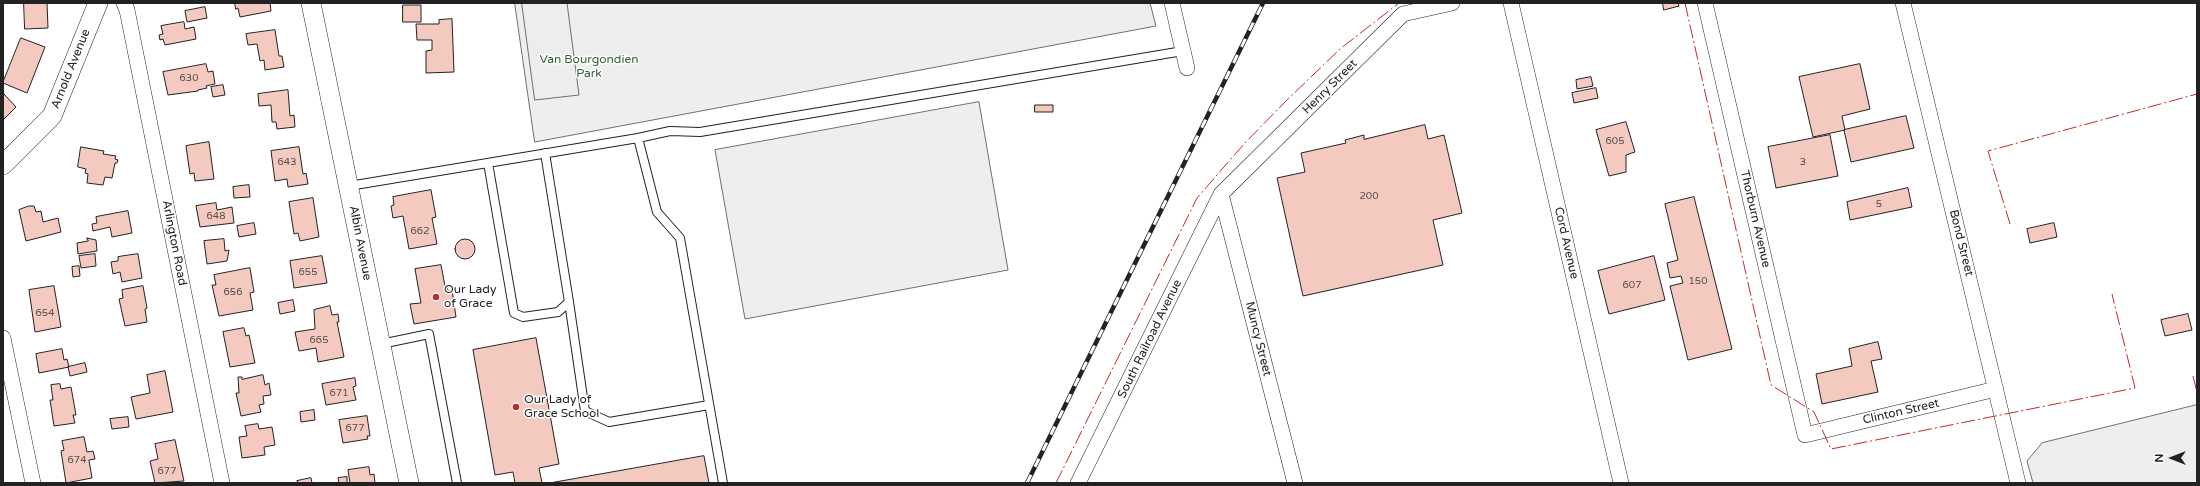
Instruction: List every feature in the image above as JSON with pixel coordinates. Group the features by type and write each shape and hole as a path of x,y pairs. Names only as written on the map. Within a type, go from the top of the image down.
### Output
{"street":[{"name":"Arnold Avenue","path":"3,165 52,116 98,3"},
{"name":"Arlington Road","path":"124,3 130,26 222,483"},
{"name":"Albin Avenue","path":"311,3 409,483"},
{"path":"1172,3 1187,68"},
{"name":"Henry Street","path":"1221,194 1403,14 1452,3"},
{"name":"Cord Avenue","path":"1511,3 1621,483"},
{"name":"Thorburn Avenue","path":"1705,3 1805,435"},
{"name":"Bond Street","path":"1903,3 2018,483"},
{"name":"South Railroad Avenue","path":"1078,483 1221,194"},
{"name":"Muncy Street","path":"1221,194 1295,483"},
{"path":"3,338 32,483"},
{"name":"Clinton Street","path":"1805,435 1996,389"}],"lane":[{"path":"349,186 638,138 670,131 700,132 1183,51"},
{"path":"638,138 657,212 680,238 723,483"},
{"path":"545,153 585,410 609,422 709,405"},
{"path":"488,163 514,313 523,317 558,312 569,302"},
{"path":"381,344 429,334 457,483"}],"green space":[{"name":"Van Bourgondien Park","path":"515,3 1150,3 1156,26 535,142"},
{"path":"979,102 1008,270 745,319 715,150"},
{"path":"2197,405 2197,483 2033,483 2027,461 2042,443"}],"shaded area":[{"path":"522,3 567,3 579,95 535,100"}],"building":[{"path":"24,3 47,3 48,28 25,29"},
{"path":"235,3 270,3 271,11 240,17"},
{"path":"1663,3 1678,3 1679,6 1664,10"},
{"path":"403,5 421,5 421,22 403,22"},
{"path":"205,7 207,18 187,22 185,11"},
{"path":"452,19 454,72 426,73 426,51 432,50 432,40 417,40 416,24 439,24 439,20"},
{"path":"184,22 185,29 194,27 196,39 165,45 163,39 160,40 159,35 163,34 161,26"},
{"path":"275,30 279,56 282,56 284,67 265,70 264,60 260,61 257,44 248,45 246,34"},
{"path":"21,38 45,47 27,93 3,83"},
{"path":"206,64 208,72 213,71 215,84 206,86 207,88 198,91 168,95 163,72"},
{"path":"1860,64 1870,109 1842,116 1845,130 1813,137 1799,77"},
{"path":"1591,77 1593,86 1577,89 1576,80"},
{"path":"223,85 225,95 213,97 211,87"},
{"path":"1596,88 1598,98 1574,103 1572,93"},
{"path":"288,90 290,116 294,115 295,127 277,129 276,122 272,122 271,105 259,106 258,94"},
{"path":"4,94 16,107 3,120 3,95"},
{"path":"1035,105 1053,105 1053,112 1035,112"},
{"path":"1906,116 1914,148 1851,162 1844,130"},
{"path":"1626,122 1635,152 1626,155 1626,172 1609,176 1596,130"},
{"path":"1425,125 1428,139 1444,135 1462,213 1433,220 1443,265 1303,296 1277,178 1305,172 1301,153 1346,143 1345,140 1364,135 1364,139"},
{"path":"1830,135 1838,176 1776,188 1768,147"},
{"path":"209,142 214,179 195,181 194,173 190,174 186,146"},
{"path":"81,147 104,151 103,154 116,156 115,159 118,160 117,163 115,163 112,178 105,177 103,185 87,183 88,174 85,173 86,169 78,167"},
{"path":"299,147 303,174 306,173 308,184 288,187 287,179 275,181 271,151"},
{"path":"249,185 250,197 234,198 233,187"},
{"path":"1908,188 1912,207 1850,220 1847,202"},
{"path":"431,190 436,217 432,218 437,244 409,249 403,216 393,218 391,206 394,205 393,197"},
{"path":"1694,197 1732,349 1688,360 1670,286 1683,283 1681,276 1670,278 1667,263 1678,260 1665,204"},
{"path":"313,198 319,237 300,241 298,233 294,234 289,202"},
{"path":"216,203 217,210 232,207 234,223 200,227 196,206"},
{"path":"29,206 34,206 36,212 41,211 43,222 58,218 61,232 26,241 19,210"},
{"path":"128,211 132,233 112,237 110,227 93,231 92,224 97,223 96,217"},
{"path":"254,223 256,234 239,237 237,226"},
{"path":"2054,223 2057,237 2030,243 2027,229"},
{"path":"87,238 96,240 97,251 78,254 77,243 88,241"},
{"path":"224,239 225,251 229,250 227,261 207,264 204,241"},
{"path":"461,239 469,239 475,245 475,253 469,259 461,259 455,253 455,245"},
{"path":"95,254 96,266 81,268 79,256"},
{"path":"138,254 142,278 122,282 120,272 113,274 111,262 118,261 118,257"},
{"path":"322,256 327,283 294,288 290,261"},
{"path":"1654,256 1665,300 1609,314 1598,271"},
{"name":"Our Lady of Grace","path":"441,265 445,286 447,286 448,291 452,290 456,317 414,324 410,304 421,303 415,269"},
{"path":"79,266 80,276 73,277 72,267"},
{"path":"250,268 254,292 250,293 253,310 219,316 212,285 216,285 214,275"},
{"path":"54,286 61,327 35,332 29,290"},
{"path":"143,286 147,308 145,309 147,322 125,326 119,299 123,298 122,290"},
{"path":"293,300 295,311 280,314 278,303"},
{"path":"330,306 332,315 338,314 339,322 337,322 344,357 318,362 316,348 299,351 295,332 315,329 314,310"},
{"path":"2188,314 2192,330 2165,336 2161,320"},
{"path":"244,328 246,336 249,335 255,363 230,367 223,332"},
{"name":"Our Lady of Grace School","path":"536,338 559,464 539,468 542,483 515,483 513,472 495,475 473,350"},
{"path":"1878,342 1882,359 1871,361 1878,392 1822,404 1816,374 1852,366 1849,349"},
{"path":"62,349 64,360 67,359 69,367 39,373 36,354"},
{"path":"85,363 87,372 70,376 68,367"},
{"path":"165,371 173,412 136,419 131,397 150,393 147,375"},
{"path":"263,375 265,385 269,383 271,395 263,396 264,404 259,405 261,412 241,416 236,393 239,393 238,377 242,377 242,379"},
{"path":"355,378 356,386 353,387 356,400 326,405 322,384"},
{"path":"60,384 61,389 71,387 76,415 73,415 75,423 54,426 50,400 53,400 51,385"},
{"path":"314,410 315,420 301,422 300,412"},
{"path":"367,416 370,436 367,436 368,439 343,443 339,420"},
{"path":"128,417 129,427 112,429 110,419"},
{"path":"258,424 259,429 272,427 275,445 264,447 265,455 242,458 239,437 247,436 245,426"},
{"path":"84,437 87,452 93,451 95,459 89,460 92,478 66,483 61,451 64,450 62,441"},
{"path":"175,440 184,481 155,483 150,461 158,459 155,444"},
{"path":"704,456 709,483 550,483"},
{"path":"369,467 370,475 374,474 375,483 350,483 348,470"},
{"path":"347,477 347,483 339,483 338,478"},
{"path":"311,478 312,483 298,483 297,481"}],"railway":[{"path":"1027,483 1263,3"}],"power":[{"path":"1056,483 1197,198 1244,144 1286,101 1340,49 1399,3"},
{"path":"1685,3 1771,385 1814,412 1831,449 2135,388 2112,294"},
{"path":"2010,224 1988,151 2197,94"},
{"path":"2193,376 2197,392"}],"place":[{"name":"Our Lady of Grace","path":"436,297"},
{"name":"Our Lady of Grace School","path":"516,407"}]}
